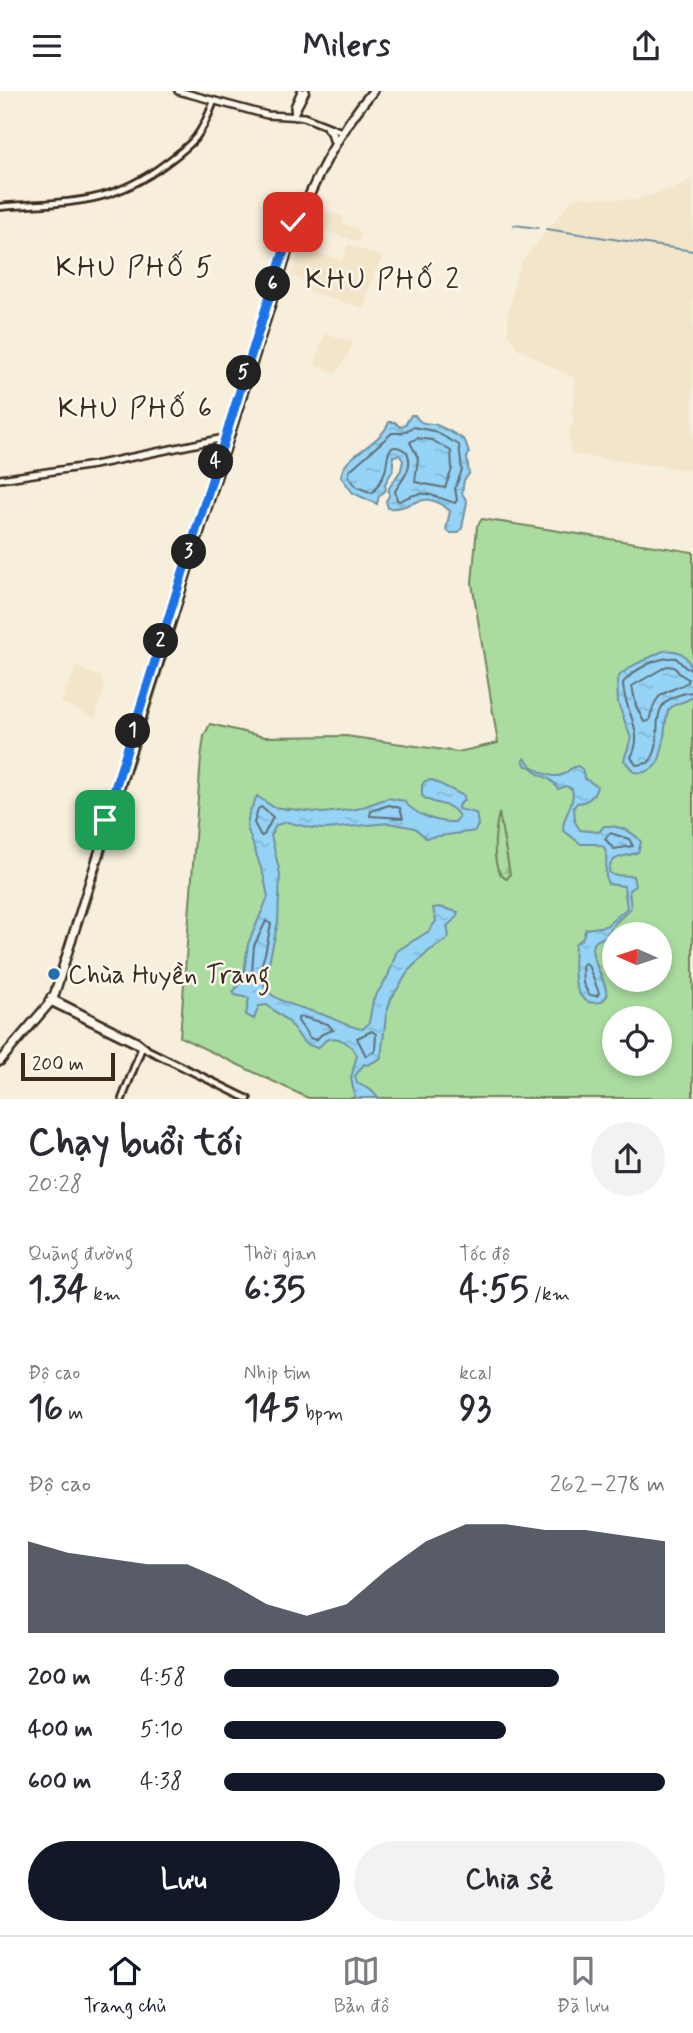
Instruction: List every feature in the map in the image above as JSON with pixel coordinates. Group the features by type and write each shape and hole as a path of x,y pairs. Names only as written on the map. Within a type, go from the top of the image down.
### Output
{"main road":[{"path":"178,91 267,115 295,114 339,134"},
{"path":"295,114 303,91"},
{"path":"0,1061 50,1000 286,248 295,223 339,134 370,91"},
{"path":"316,122 339,134"},
{"path":"0,479 74,468 226,437"},
{"path":"0,1055 50,1000"}],"street":[{"path":"0,207 66,204 131,186 158,170 195,140 204,127 214,101"},
{"path":"50,1000 248,1098"},
{"path":"122,1098 144,1047"}],"shaded area":[{"path":"693,179 693,471 570,454 570,430 574,421 571,413 576,390 573,378 519,349 508,334 508,315 522,261 573,199 581,197 634,200 673,189"},
{"path":"322,210 344,217 342,223 359,229 362,233 359,242 315,227"},
{"path":"348,244 382,257 374,273 364,309 304,289 304,281 291,276 300,250 310,253 313,251 342,261"},
{"path":"325,333 353,342 347,358 335,373 315,365"},
{"path":"76,667 100,677 105,686 95,718 61,702"}],"green space":[{"path":"482,519 693,552 693,1098 308,1098 180,1037 201,758 204,736 210,724 265,737 346,736 458,752 498,743 472,583 477,526"},
{"path":"166,643 170,645 86,914 82,913"},
{"path":"499,813 510,874 507,879 501,875 496,859 495,839"}],"water":[{"path":"411,415 415,415 423,423 445,429 466,443 469,474 464,480 462,493 467,502 462,528 458,533 446,530 450,511 432,500 388,508 386,501 389,488 401,470 403,460 399,455 393,456 393,470 385,484 386,490 379,496 377,504 353,493 341,477 348,462 378,437 389,422 395,422 400,427 405,425"},
{"path":"663,651 673,651 686,657 693,678 693,696 668,711 662,752 653,768 645,772 634,772 624,760 631,738 618,703 617,680 634,665"},
{"path":"525,758 532,766 553,776 564,774 578,766 585,779 597,786 590,798 574,807 575,822 580,830 599,832 604,826 615,827 625,829 641,842 638,852 615,859 610,866 609,872 613,875 633,876 635,886 629,890 631,908 616,922 611,922 627,908 624,886 608,884 604,847 581,844 563,830 572,800 572,789 566,786 558,789 532,767 526,766 523,760"},
{"path":"432,780 464,796 458,809 476,813 478,825 475,831 426,838 415,828 389,823 325,829 287,822 276,825 271,835 280,874 278,922 264,985 273,996 289,1004 363,1029 369,1023 373,1000 388,976 397,951 429,931 436,921 433,908 458,912 456,918 447,926 447,939 410,969 391,999 386,1015 381,1058 368,1065 364,1064 355,1076 357,1083 371,1090 378,1098 355,1098 351,1078 357,1055 348,1044 335,1038 326,1040 317,1048 304,1043 289,1022 267,1005 259,1006 254,1019 246,1015 249,998 235,995 233,992 243,980 248,944 268,897 247,827 249,813 257,796 273,807 323,813 357,809 388,798 404,801 426,817 455,822 459,817 452,808 422,796 422,785 425,781"},
{"path":"602,927 602,938 592,947 602,978 602,992 606,992 607,996 601,1002 583,999 576,983 575,944 582,939 586,929"}],"waterway":[{"path":"514,225 538,228"},
{"path":"546,229 693,251"}],"place":[{"name":"Chùa Huyền Trang","path":"54,974"}],"district":[{"name":"KHU PHỐ 5","path":"135,266"},
{"name":"KHU PHỐ 2","path":"383,278"},
{"name":"KHU PHỐ 6","path":"136,407"}],"route":[{"path":"105,820 293,222"}]}
